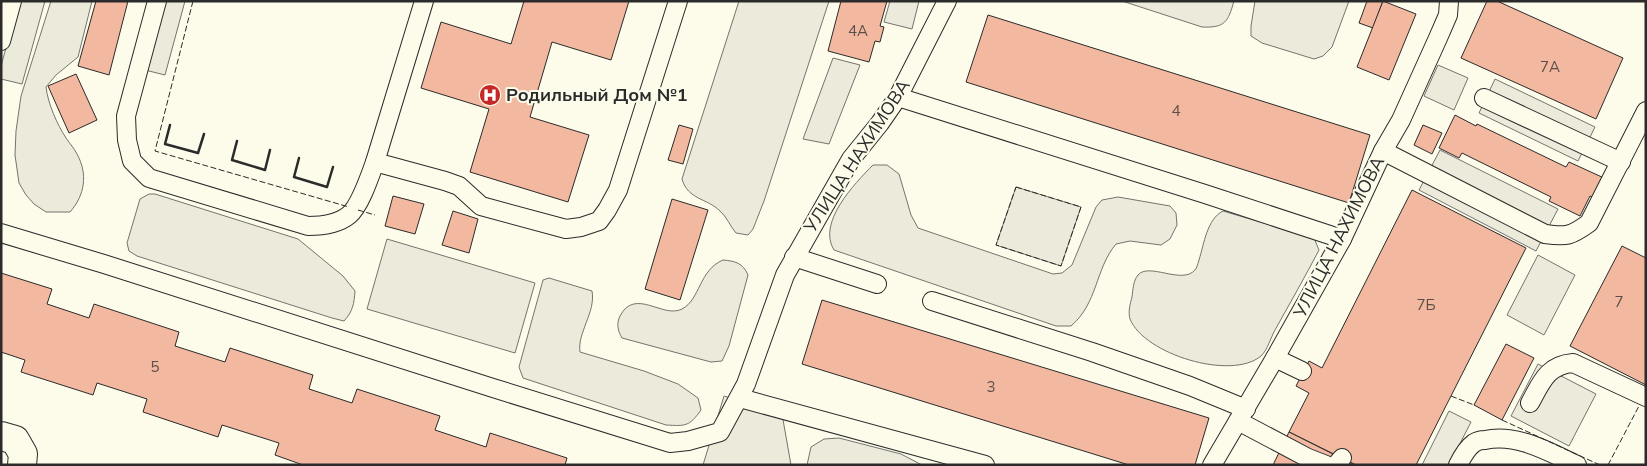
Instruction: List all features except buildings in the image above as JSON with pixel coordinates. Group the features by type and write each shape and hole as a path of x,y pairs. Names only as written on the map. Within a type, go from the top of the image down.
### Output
{"main road":[{"path":"1,436 15,440 23,454 22,465"}],"lane":[{"path":"1,41 12,1"},
{"path":"157,1 126,116 127,140 132,161 149,178 308,226 332,223 349,214 368,182 424,1"},
{"path":"375,162 452,183 459,186 481,206 566,230 599,221 618,190 678,1"},
{"name":"УЛИЦА НАХИМОВА","path":"1,233 670,443 688,441 720,432 740,398 785,275 794,257 851,159 898,97 947,1"},
{"name":"УЛИЦА НАХИМОВА","path":"1212,465 1342,239 1401,120 1438,38 1448,15 1449,1"},
{"path":"898,97 1342,239"},
{"path":"1484,98 1621,162"},
{"path":"1384,151 1545,234 1563,236 1575,233 1589,223 1646,111"},
{"path":"794,257 877,284"},
{"path":"932,302 1190,386 1242,415 1308,458 1326,465"},
{"path":"1275,358 1302,371"},
{"path":"1530,403 1545,375 1563,364 1573,363 1646,397"},
{"path":"740,398 948,460 985,465"},
{"path":"1458,465 1463,455 1475,442 1492,438 1508,438 1525,442 1578,465"}],"shaded area":[{"path":"19,1 45,1 22,84 1,79 1,66"},
{"path":"51,1 92,1 78,57 56,75 46,87 56,120 77,154 83,169 82,191 70,212 46,212 34,204 19,183 15,155 21,96"},
{"path":"163,1 185,1 165,75 145,70"},
{"path":"739,1 829,1 764,201 753,229 748,235 736,233 722,213 693,195 682,179"},
{"path":"890,1 919,1 912,29 884,22"},
{"path":"1122,1 1234,1 1230,14 1221,25 1202,27"},
{"path":"1255,1 1349,1 1332,47 1323,56 1314,59 1262,43 1251,36"},
{"path":"833,58 860,65 829,144 803,139"},
{"path":"1438,65 1468,78 1454,110 1424,96"},
{"path":"1495,79 1595,127 1578,161 1479,113"},
{"path":"1440,150 1558,209 1536,251 1419,190"},
{"path":"873,165 887,165 899,174 911,215 918,228 1053,274 1062,273 1072,265 1096,207 1102,200 1118,197 1170,206 1176,213 1177,225 1170,239 1161,245 1130,241 1116,244 1104,264 1092,297 1080,317 1071,326 1056,326 834,250 830,239 830,228 834,216 856,182"},
{"path":"1016,187 1081,207 1061,266 996,245"},
{"path":"149,194 155,194 298,239 343,276 355,291 351,311 344,321 332,318 137,256 129,251 127,243 140,199"},
{"path":"1223,211 1314,238 1319,250 1263,354 1247,363 1230,366 1210,365 1170,353 1152,343 1138,332 1129,314 1135,280 1138,275 1150,271 1182,275 1189,274 1195,270 1210,226 1213,220"},
{"path":"387,239 535,283 515,353 367,309"},
{"path":"1538,255 1575,275 1544,335 1507,315"},
{"path":"723,260 738,263 748,275 729,346 722,361 711,362 622,338 618,322 626,308 633,304 641,304 674,311 682,309 693,299 709,271"},
{"path":"549,278 592,291 593,299 581,337 580,352 644,371 678,384 698,398 701,410 693,420 682,425 666,425 523,378 519,367 543,280"},
{"path":"1538,364 1596,394 1569,446 1511,416"},
{"path":"724,396 782,414 791,465 703,465"},
{"path":"1449,411 1471,422 1449,465 1422,465"},
{"path":"839,438 901,454 922,465 807,465 811,447 824,439"}],"fence":[{"path":"193,1 155,151 349,207"},
{"path":"1016,187 1081,207 1061,266 996,245 1016,187"},
{"path":"358,210 375,215"},
{"path":"1451,396 1474,405"},
{"path":"1608,465 1639,406"},
{"path":"1502,420 1600,465"}],"wall":[{"path":"170,125 165,144 198,153 204,134"},
{"path":"237,141 232,160 265,170 270,150"},
{"path":"299,158 294,177 327,187 333,167"}],"place":[{"name":"Родильный Дом №1","path":"490,95"}]}
